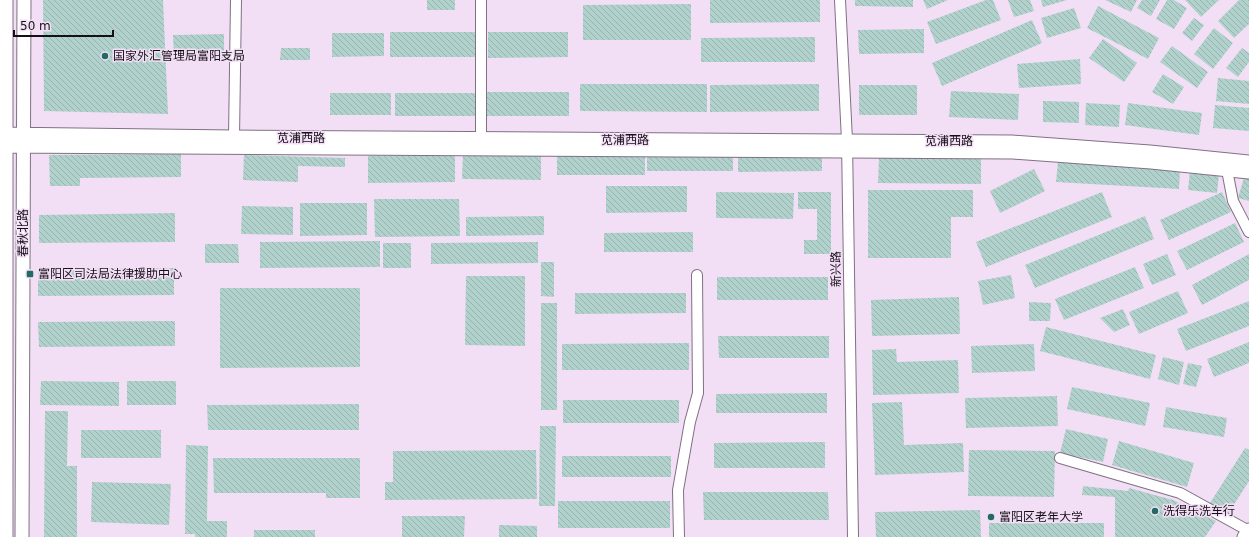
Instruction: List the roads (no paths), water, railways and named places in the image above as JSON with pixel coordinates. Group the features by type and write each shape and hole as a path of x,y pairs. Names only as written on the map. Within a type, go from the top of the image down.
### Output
{"street":[{"path":"6,0 3,140 6,537"},
{"name":"春秋北路","path":"22,537 24,0"},
{"path":"234,137 236,0"},
{"path":"480,0 481,139"},
{"name":"新兴路","path":"840,0 847,145 853,537"},
{"name":"苋浦西路","path":"24,140 234,137 481,139 847,145 1013,152 1151,162 1249,172"},
{"name":"苋浦西路","path":"3,140 847,145 1012,142 1150,152 1249,162"},
{"path":"1227,170 1233,201 1249,232"},
{"path":"679,537 678,490 690,422 698,393 697,275"},
{"path":"1060,458 1180,493 1249,531 1244,537"}],"place":[{"name":"国家外汇管理局富阳支局","path":"105,56"},
{"name":"富阳区司法局法律援助中心","path":"30,274"},
{"name":"洗得乐洗车行","path":"1155,511"},
{"name":"富阳区老年大学","path":"991,517"}]}
